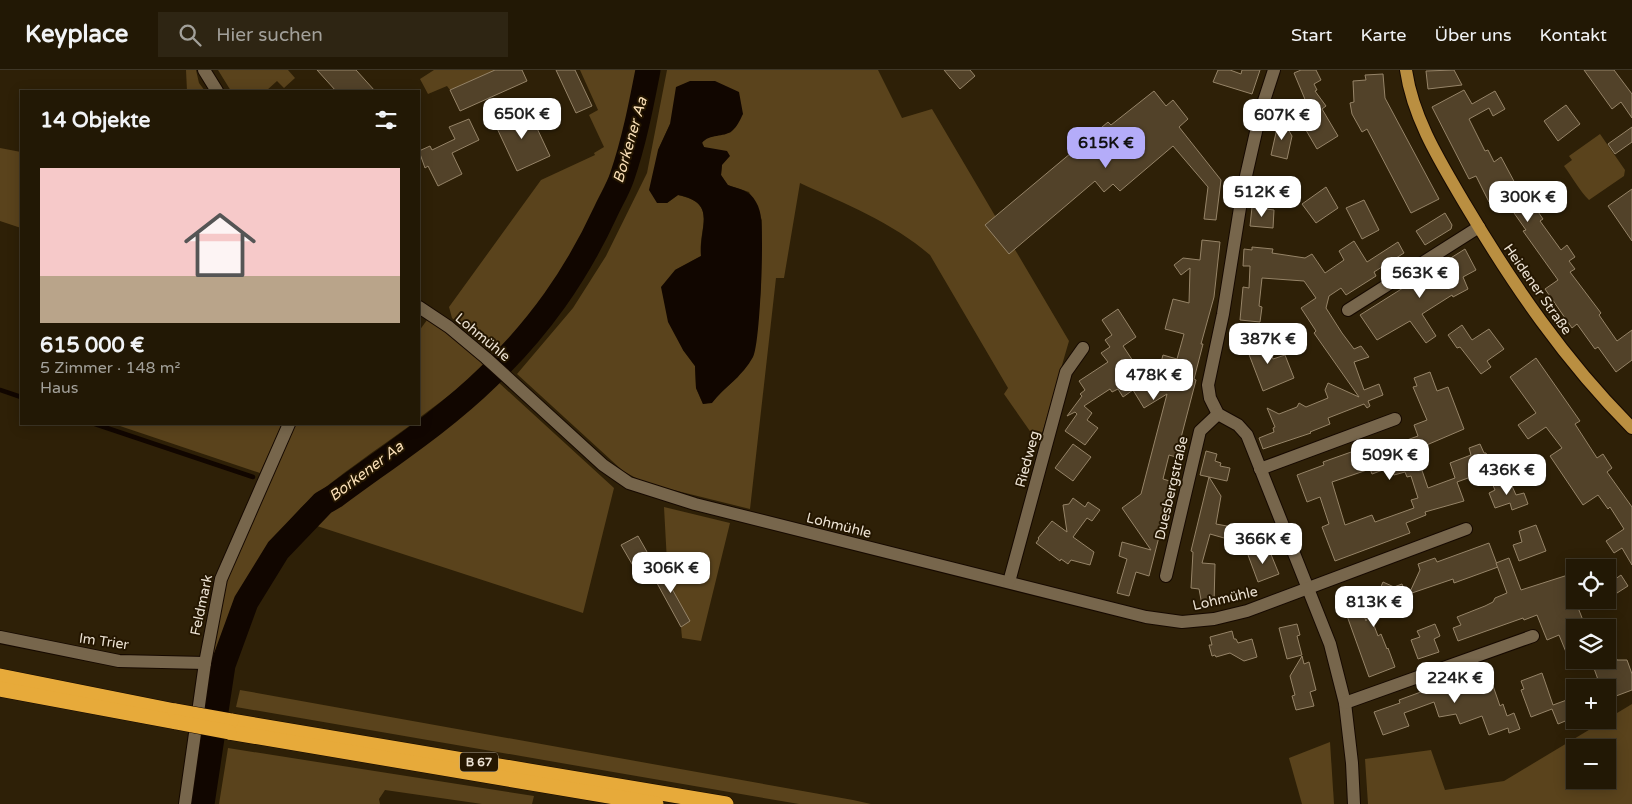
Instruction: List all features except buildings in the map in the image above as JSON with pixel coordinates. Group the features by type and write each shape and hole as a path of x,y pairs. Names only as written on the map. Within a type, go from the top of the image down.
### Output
{"highway":[{"name":"B 67","path":"0,676 175,717"},
{"name":"B 67","path":"0,689 726,804"},
{"name":"B 67","path":"230,726 656,804"}],"main road":[{"name":"Heidener Straße","path":"1406,70 1420,119 1432,147 1479,228 1536,316 1573,364 1632,428"}],"street":[{"path":"204,70 216,90"},
{"path":"1274,70 1261,110 1243,189 1224,314 1208,385 1210,398 1218,414 1243,429 1330,644 1346,702 1354,804"},
{"path":"1348,310 1479,228"},
{"name":"Lohmühle","path":"420,308 449,327 486,358 602,466 629,483 695,504 1120,611 1182,622 1214,619 1247,611 1466,528"},
{"name":"Riedweg","path":"1009,582 1066,372 1083,348"},
{"name":"Duesbergstraße","path":"1166,576 1200,430 1218,414"},
{"path":"1260,469 1395,418"},
{"name":"Feldmark","path":"185,804 205,663 221,578 289,425"},
{"path":"1346,702 1533,636"},
{"name":"Im Trier","path":"0,637 119,660 205,663"}],"shaded area":[{"path":"186,70 196,70 199,83 204,90 187,90"},
{"path":"218,70 288,70 295,78 284,88 277,81 267,90 230,90"},
{"path":"434,70 496,70 450,90 447,86 428,94 420,79"},
{"path":"580,70 639,70 619,151 590,222 572,255 551,287 498,352 452,318 449,307 541,180 595,155 594,153 604,147 589,115 598,110"},
{"path":"667,70 878,70 902,118 932,109 1069,341 1039,444 1004,394 1008,388 930,255 884,223 800,183 784,278 776,278 750,509 645,483 623,471 517,374 573,308 606,256 647,173","holes":["670,124 731,132 706,138 702,142 704,147 722,165 721,175 727,185 749,192 762,220 761,288 757,331 738,377 712,402 703,404 696,388 695,366 683,350 675,270 701,256 703,210 691,199 678,195 667,203 658,150"]},
{"path":"690,81 715,81 739,92 743,114 735,128 728,133 709,138 702,143 704,147 727,151 730,156 722,165 721,175 728,185 744,190 754,198 760,211 762,231 758,333 753,357 744,370 712,403 703,404 696,388 695,366 683,350 668,322 661,287 675,270 701,256 704,217 698,204 690,199 678,195 667,203 657,203 649,190 658,150 670,124 676,87"},
{"path":"1600,134 1625,170 1624,176 1589,200 1564,166 1572,160 1569,156"},
{"path":"0,148 20,152 20,228 0,221"},
{"path":"427,320 444,329 485,364 467,382 420,417 420,330"},
{"path":"497,381 614,488 583,613 314,525 350,494 448,422"},
{"path":"117,425 282,425 260,473"},
{"path":"295,425 411,425 305,504 271,543 247,580 228,619 214,660 209,682 223,595 229,575"},
{"path":"664,507 730,523 701,641 682,638 681,627 667,580 675,576 667,562"},
{"path":"240,690 871,804 799,804 236,707"},
{"path":"1632,704 1632,804 1368,804 1365,759 1431,750 1445,790 1504,781 1566,744 1566,789 1616,789 1616,739 1574,739 1590,729 1616,729 1616,714"},
{"path":"1330,742 1334,804 1302,804 1289,758"},
{"path":"228,748 534,796 532,804 482,804 385,790 379,799 380,804 219,804"}],"waterway":[{"name":"Borkener Aa","path":"202,804 223,665 246,602 278,550 323,503 394,454 452,409 488,377 524,340 540,320 582,257 619,186 634,137 648,70"},
{"path":"0,390 20,397"},
{"path":"98,425 253,477"}]}
